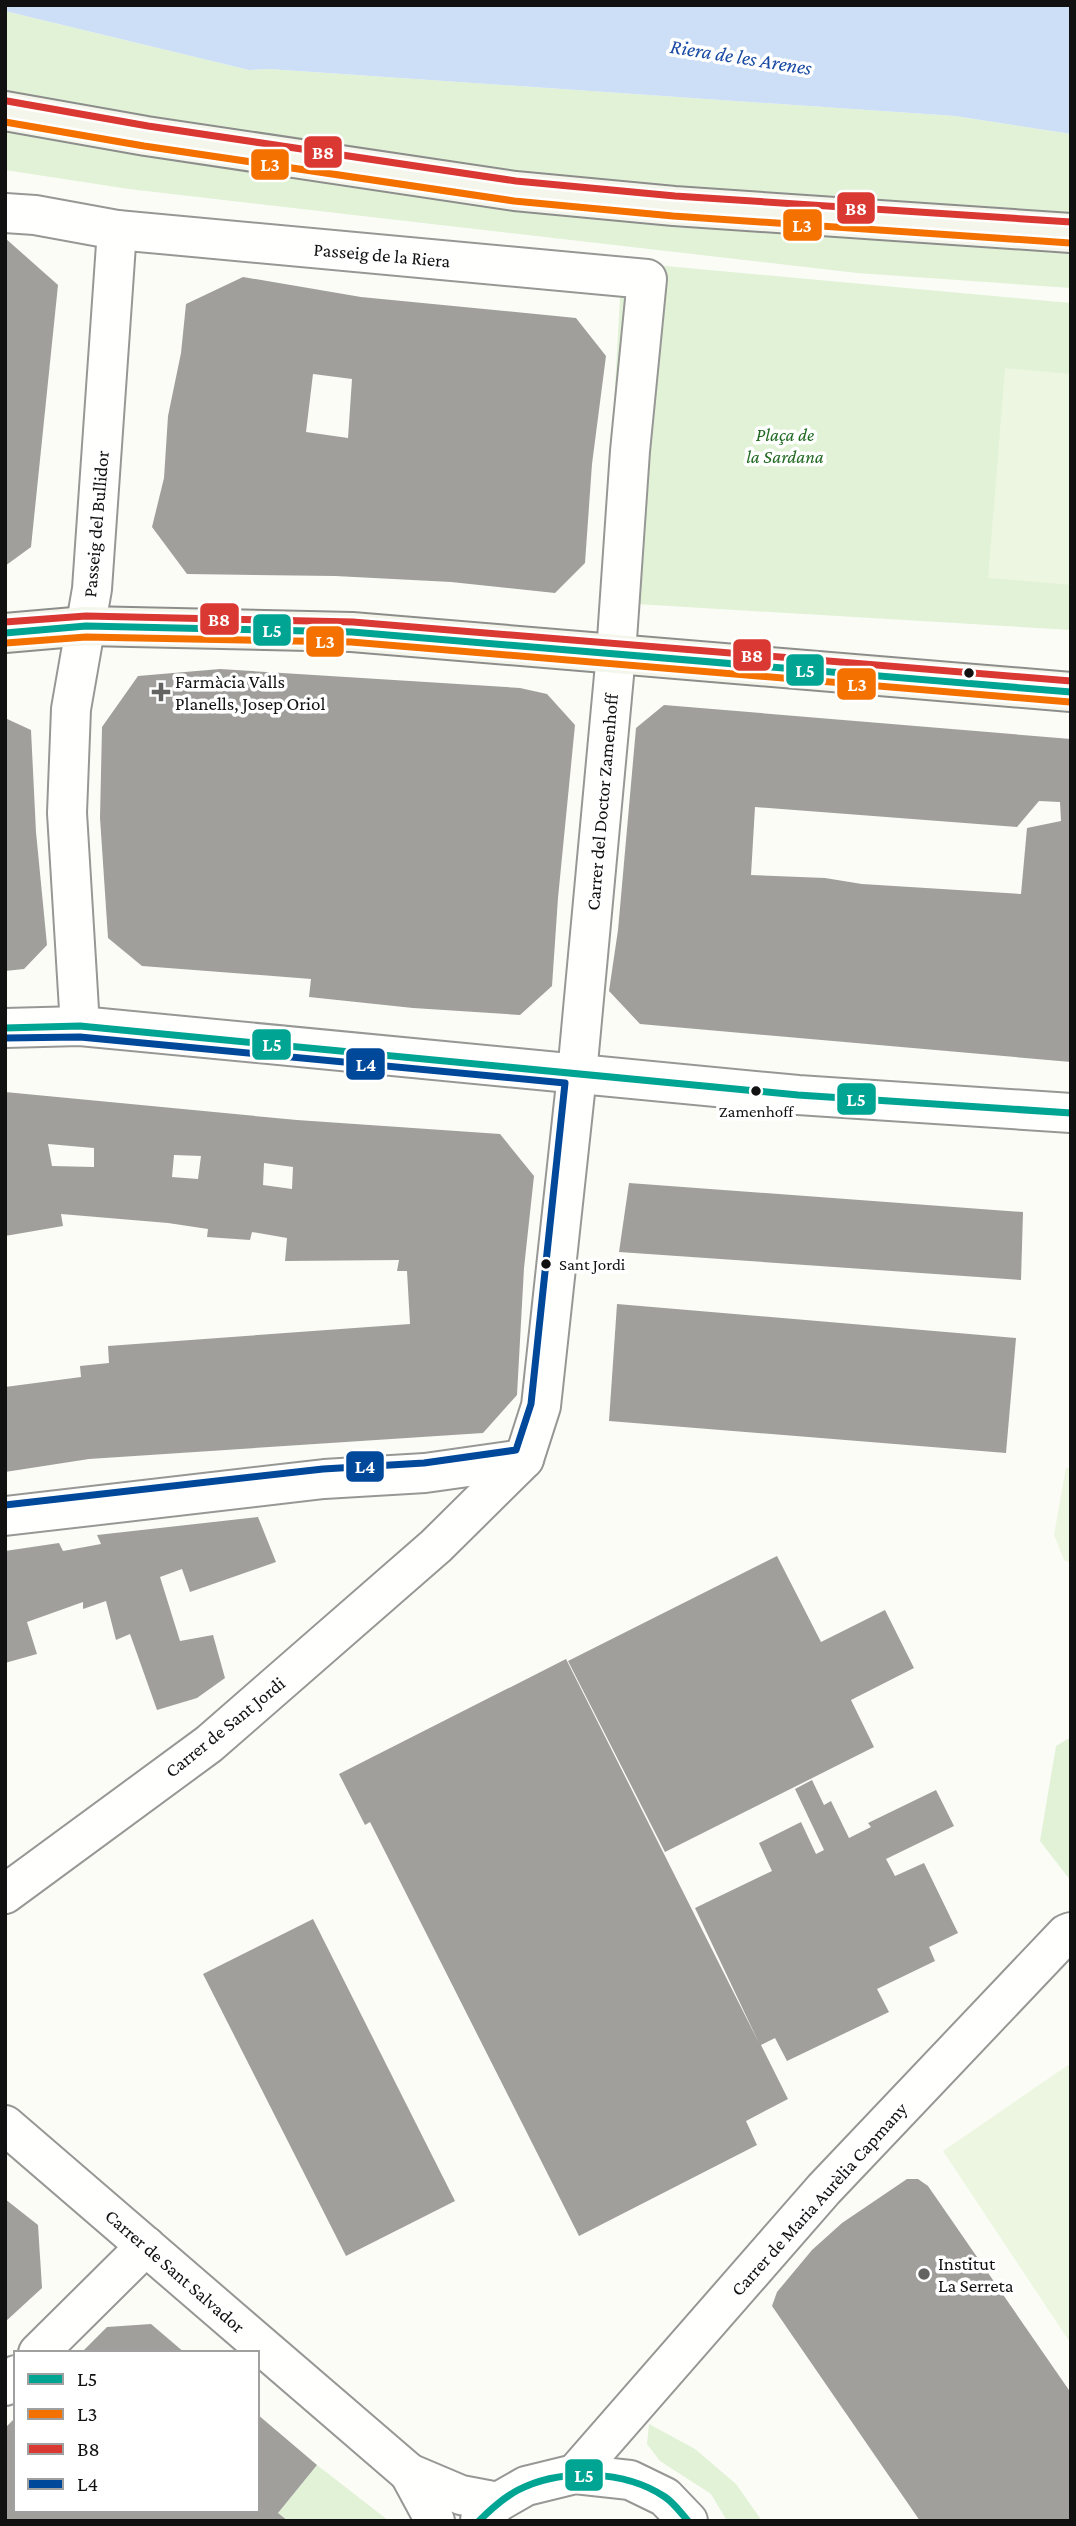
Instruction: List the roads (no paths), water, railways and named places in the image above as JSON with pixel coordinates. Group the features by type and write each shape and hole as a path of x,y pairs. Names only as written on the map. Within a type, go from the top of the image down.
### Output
{"street":[{"path":"5,111 146,136 515,191 674,206 1071,233"},
{"name":"Passeig de la Riera","path":"5,213 34,215 117,230 647,279"},
{"name":"Passeig del Bullidor","path":"80,1026 67,813 71,709 93,568 117,230"},
{"name":"Carrer del Doctor Zamenhoff","path":"577,1074 647,279"},
{"path":"5,633 86,626 352,632 1071,692"},
{"path":"5,1028 80,1026 798,1095 1071,1114"},
{"name":"Carrer de Sant Jordi","path":"5,1894 209,1745 436,1546 524,1459 541,1406 565,1164 577,1074"},
{"path":"5,1517 324,1479 437,1484 524,1459"},
{"name":"Carrer de Sant Jordi","path":"436,1546 453,1513 437,1484"},
{"name":"Carrer de Maria Aurèlia Capmany","path":"575,2474 824,2189 1066,1934 1071,1932"},
{"name":"Carrer de Sant Salvador","path":"5,2124 409,2473 461,2495 488,2512"},
{"path":"40,2351 146,2246"},
{"name":"Carrer de Sant Salvador","path":"409,2473 435,2521"},
{"path":"488,2512 526,2486 575,2474 629,2480 665,2497 688,2521"}],"water":[{"name":"Riera de les Arenes","path":"5,5 1071,5 1071,134 955,116 269,69 249,70 5,11"}],"place":[{"name":"Farmàcia Valls Planells, Josep Oriol","path":"161,692"},
{"name":"Zamenhoff","path":"756,1091"},
{"name":"Sant Jordi","path":"546,1264"},
{"name":"Institut La Serreta","path":"924,2274"}],"park label":[{"name":"Plaça de la Sardana","path":"785,445"}]}
